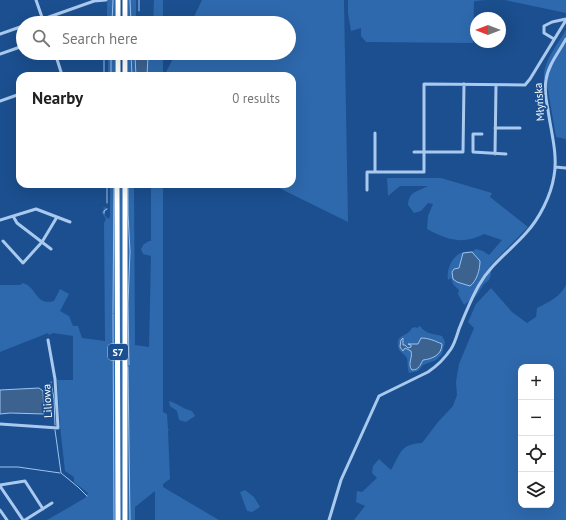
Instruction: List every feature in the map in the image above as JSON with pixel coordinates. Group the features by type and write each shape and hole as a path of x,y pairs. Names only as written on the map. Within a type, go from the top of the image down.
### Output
{"highway":[{"path":"118,0 118,16"},
{"path":"125,0 125,16"},
{"path":"118,60 118,72"},
{"path":"125,60 125,72"},
{"name":"S7","path":"117,188 118,520"},
{"name":"S7","path":"125,188 125,520"}],"street":[{"path":"36,0 41,16"},
{"path":"56,16 94,1 106,0"},
{"path":"554,39 544,33 544,26 552,22 566,20"},
{"path":"367,190 367,172 424,172 424,84 525,85 566,20"},
{"path":"0,34 16,28"},
{"name":"Młyńska","path":"329,520 341,480 379,396 428,372 434,368 452,348 467,309 479,285 494,264 526,233 543,206 551,188 555,167 545,86 548,71 566,39"},
{"path":"0,54 16,48"},
{"path":"57,60 61,72"},
{"path":"414,152 463,152 464,84"},
{"path":"495,154 496,85"},
{"path":"0,101 16,95"},
{"path":"495,128 520,128"},
{"path":"375,133 375,172"},
{"path":"482,134 473,134 473,152 506,154"},
{"path":"555,167 566,168"},
{"path":"0,220 36,209 70,222"},
{"path":"13,216 18,223 51,249"},
{"path":"4,242 23,263 42,242 57,217"},
{"name":"Liliowa","path":"0,424 58,428 55,380 48,340"},
{"path":"43,509 25,481 0,485 24,520 43,509 52,503"},
{"path":"0,510 7,520"}],"shaded area":[{"path":"107,0 115,0 115,16 107,16"},
{"path":"128,0 136,0 136,16 128,16"},
{"path":"154,0 163,0 163,16 153,16"},
{"path":"202,0 344,0 348,222 279,188 296,188 296,72 166,72 172,60 296,60 296,16 194,16"},
{"path":"348,0 487,0 474,1 474,12 470,12 470,43 366,42 361,36 361,28 351,31 348,13"},
{"path":"505,0 566,0 566,13"},
{"path":"566,30 566,139 556,137 544,75 548,59"},
{"path":"108,60 115,60 115,72 108,72"},
{"path":"128,60 135,60 136,72 128,72"},
{"path":"135,60 148,60 147,72 136,72"},
{"path":"148,60 163,60 163,72 147,72"},
{"path":"387,178 441,178 492,193 490,197 528,227 490,266 491,274 489,280 484,284 476,296 464,305 458,294 459,290 453,284 451,278 448,280 448,272 452,260 461,253 476,249 489,255 502,240 484,234 469,239 455,240 441,236 427,229 428,216 433,204 428,203 421,211 414,213 408,205 412,194 428,186 400,186 388,196","holes":["461,264 480,267 475,282 454,269 459,268"]},
{"path":"110,188 115,188 116,520 47,520 85,498 88,493 74,482 74,477 65,471 60,426 57,380 73,380 73,336 53,333 49,335 48,333 0,352 0,285 20,285 23,283 28,285 40,299 48,302 54,301 60,289 69,294 60,311 69,316 73,326 78,326 82,338 105,341 104,223 106,219 102,213 103,207 108,208 105,211 105,216 109,219"},
{"path":"119,188 124,188 124,520 120,520"},
{"path":"127,188 134,188 135,345 149,347 151,256 143,254 141,249 144,244 151,241 151,188 163,188 163,412 167,414 169,429 170,479 163,484 163,487 219,520 155,520 155,491 135,507 135,520 128,520"},
{"path":"472,252 480,261 480,264 476,278 470,286 457,282 453,279 452,272 454,269 459,268 463,253"},
{"path":"566,285 566,520 354,520 365,506 356,502 357,491 362,492 377,478 372,473 373,466 379,459 391,470 402,450 409,445 422,443 438,422 453,406 457,395 456,382 459,364 474,328 468,322 476,304 491,288 512,312 527,323 536,317 537,308 554,299 561,293"},
{"path":"420,326 427,332 442,336 445,342 442,354 436,360 423,365 418,371 409,373 407,358 399,350 398,341 412,328 417,328","holes":["420,339 440,343 433,358 423,360 420,367 415,370 411,351 405,348 403,349 401,340 404,340 402,343 403,346 408,348 411,347 411,344 418,344"]},
{"path":"403,338 403,345 408,348 411,347 411,345 408,344 418,344 421,338 429,339 442,344 442,348 436,356 423,360 418,368 412,370 410,365 411,351 405,348 403,351 400,347 401,340"},
{"path":"39,388 43,391 44,414 0,414 0,390"},
{"path":"169,401 192,411 195,416 186,422 179,420 177,411 170,406"},
{"path":"245,490 254,497 260,507 252,512 247,511 240,492"}],"waterway":[{"path":"112,16 113,0"},
{"path":"130,0 131,16"},
{"path":"139,0 139,11"},
{"path":"104,60 104,72"},
{"path":"111,60 111,72"},
{"path":"131,60 132,72"},
{"path":"107,188 107,203"},
{"path":"113,313 114,188"},
{"path":"128,188 130,252 128,304 129,365"},
{"path":"104,213 107,209"},
{"path":"113,314 114,520"},
{"path":"128,367 130,520"},
{"path":"51,382 54,399 55,425"},
{"path":"55,430 61,473 87,496"},
{"path":"0,467 18,467 60,473"}]}
